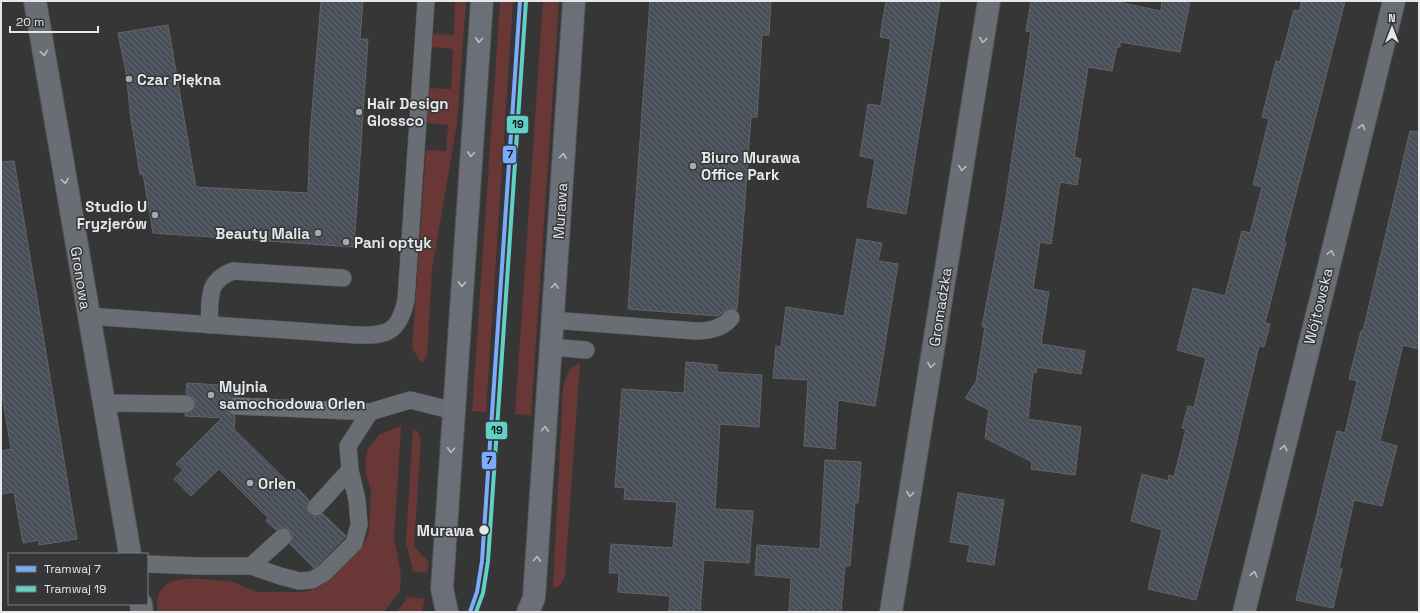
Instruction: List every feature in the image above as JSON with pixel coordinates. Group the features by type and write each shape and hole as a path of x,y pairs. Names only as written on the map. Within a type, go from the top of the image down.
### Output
{"street":[{"name":"Gronowa","path":"35,1 130,553"},
{"path":"447,612 442,588 482,1"},
{"name":"Murawa","path":"535,607 552,320 574,1"},
{"name":"Gromadzka","path":"891,612 989,1"},
{"name":"Wójtowska","path":"1244,612 1394,1"},
{"path":"432,612 442,588"}],"lane":[{"path":"88,316 371,336 387,333 396,327 403,316 406,300 426,1"},
{"path":"209,324 211,288 220,277 233,271 343,278"},
{"path":"552,320 696,331 714,329 724,324 731,318"},
{"path":"551,347 586,350"},
{"path":"236,406 370,412 410,400 454,411"},
{"path":"103,403 186,404"},
{"path":"148,564 251,566 299,581 312,580 324,574 354,543 359,525 357,500 350,470 348,446 370,412"},
{"path":"316,507 350,470"},
{"path":"251,566 283,537"}],"shaded area":[{"path":"455,1 466,1 457,124 432,269 427,357 421,363 412,348 426,150 446,151 448,125 427,123 429,88 451,89 453,49 432,47 433,34 454,35"},
{"path":"500,1 513,1 486,412 472,411"},
{"path":"543,1 559,1 531,415 515,414"},
{"path":"580,362 565,576 560,586 553,588 563,387 569,370"},
{"path":"401,426 394,539 401,574 400,591 384,612 158,612 158,598 162,588 170,583 180,580 205,579 228,581 237,583 258,592 303,592 315,589 331,579 364,544 369,533 371,490 366,474 365,463 368,448 380,434"},
{"path":"413,428 418,432 421,440 414,547 429,562 427,573 413,571 406,542"},
{"path":"408,597 425,599 422,612 397,612"}],"building":[{"path":"321,1 363,1 360,39 368,39 354,247 153,233 143,174 140,174 131,119 126,72 118,33 168,25 196,187 308,193 310,136"},
{"name":"Biuro Murawa Office Park","path":"650,1 771,1 769,35 762,35 757,117 751,117 737,310 728,309 718,316 628,309"},
{"path":"886,1 940,1 906,214 867,207 875,159 860,156 868,104 881,106 891,39 880,37"},
{"path":"1031,1 1113,1 1161,11 1162,1 1190,1 1180,52 1120,42 1120,47 1117,47 1112,71 1088,67 1074,157 1081,159 1077,185 1060,182 1051,244 1040,242 1033,289 1049,292 1041,344 1085,351 1081,374 1037,367 1036,373 1033,372 1028,419 1081,427 1075,475 1031,469 1032,462 985,438 989,410 965,398 976,382 985,327 982,327 1004,210 1031,32 1026,31"},
{"path":"1302,1 1345,1 1284,241 1286,242 1265,323 1270,324 1264,347 1259,346 1228,478 1196,600 1148,589 1162,530 1131,521 1142,474 1168,481 1169,475 1174,477 1186,429 1182,428 1188,406 1194,407 1206,358 1177,350 1193,288 1225,296 1242,231 1250,233 1262,187 1253,185 1269,119 1262,117 1276,61 1280,62 1294,10 1299,11"},
{"path":"1410,131 1419,132 1419,349 1403,345 1380,441 1397,446 1382,506 1354,500 1339,568 1342,569 1333,608 1296,600 1337,431 1345,433 1357,381 1349,379 1361,331 1363,331"},
{"path":"14,161 77,539 39,545 39,540 23,543 14,492 1,494 1,451 11,449 1,388 1,162"},
{"path":"857,239 882,243 878,261 898,264 875,406 838,400 835,449 804,446 808,380 773,378 776,346 781,347 786,307 844,316"},
{"path":"686,362 717,365 717,372 762,375 759,427 720,424 715,509 753,511 749,563 704,560 700,612 669,612 670,596 618,592 619,573 609,573 611,544 673,548 677,502 624,499 625,488 615,487 622,389 684,393"},
{"path":"187,383 237,386 236,396 231,397 226,405 227,411 235,416 234,429 296,490 298,489 309,500 306,505 309,514 314,517 323,514 346,536 314,568 290,544 293,535 290,530 281,527 276,530 266,521 268,518 219,469 191,496 174,479 183,470 176,464 222,418 185,416 185,414 194,409 196,405 194,399 186,394"},
{"path":"825,460 861,462 858,503 855,503 850,566 845,566 841,612 789,612 791,578 755,575 757,545 820,549"},
{"path":"958,493 1004,500 994,565 967,561 970,545 950,542"}],"tram line":[{"name":"7","path":"470,612 477,592 482,561 520,1"},
{"name":"19","path":"476,612 483,593 488,561 526,1"}],"place":[{"name":"Czar Piękna","path":"129,79"},
{"name":"Hair Design Glossco","path":"359,112"},
{"name":"Biuro Murawa Office Park","path":"693,166"},
{"name":"Studio U Fryzjerów","path":"155,215"},
{"name":"Beauty Malia","path":"318,233"},
{"name":"Pani optyk","path":"346,242"},
{"name":"Myjnia samochodowa Orlen","path":"211,395"},
{"name":"Orlen","path":"250,483"},
{"name":"Murawa","path":"484,530"}]}
